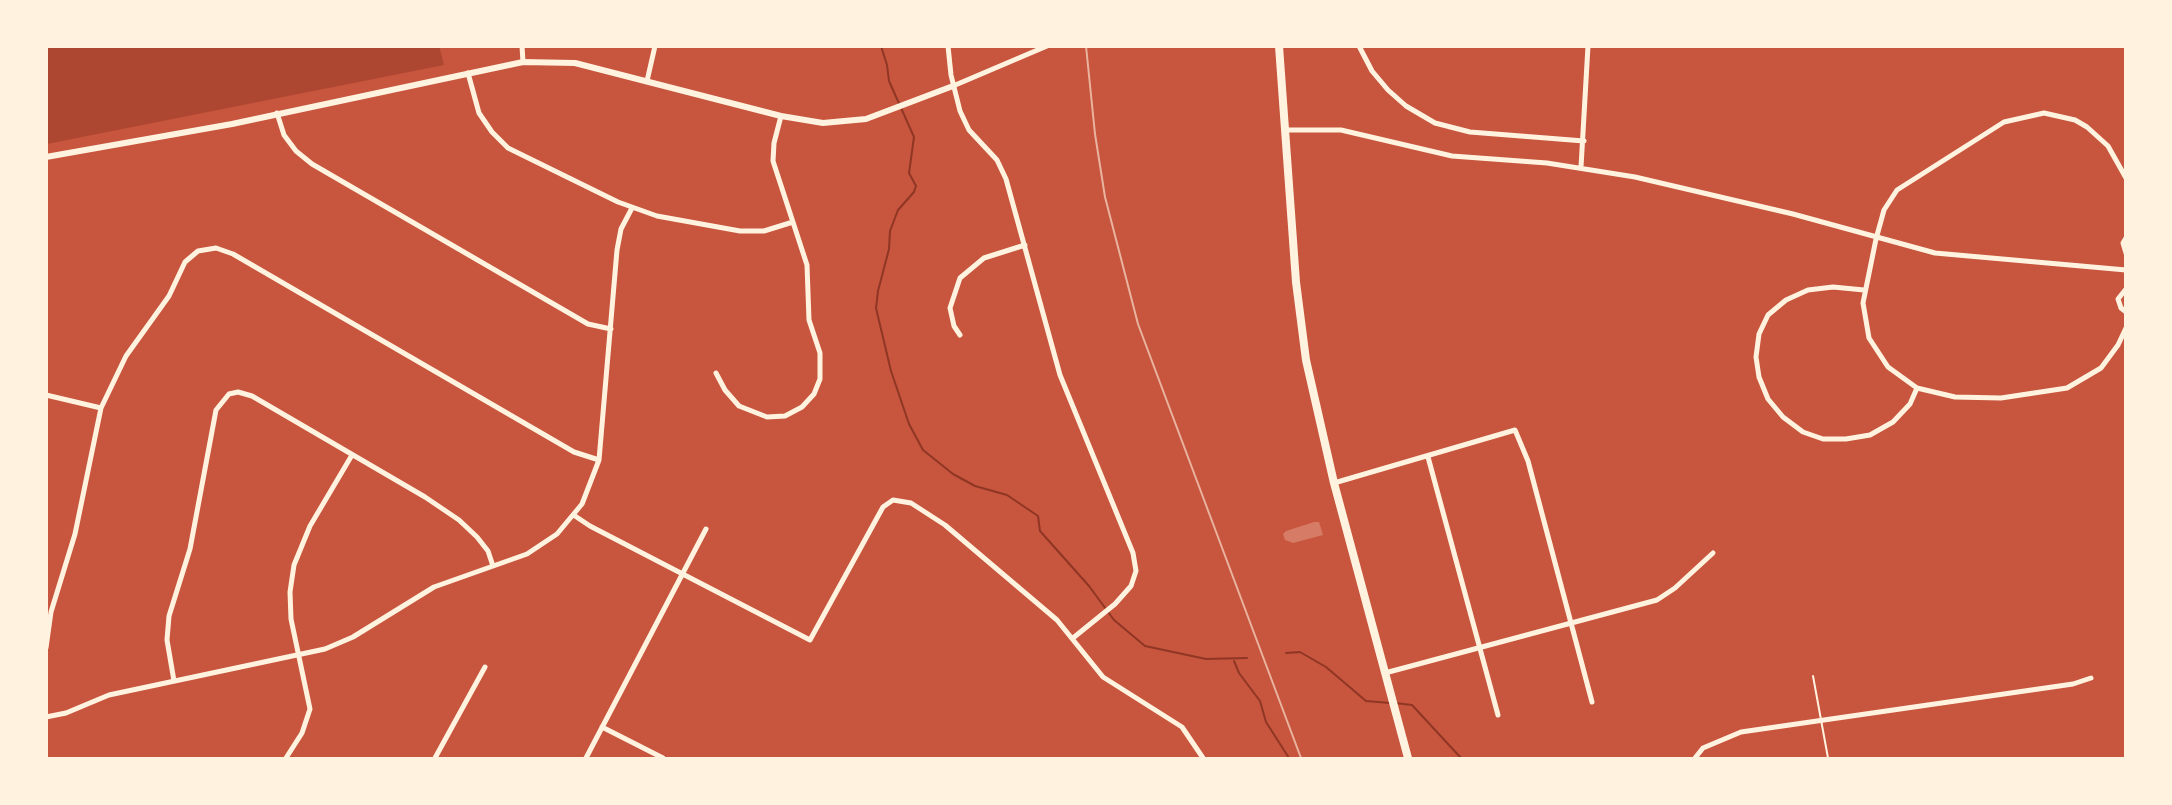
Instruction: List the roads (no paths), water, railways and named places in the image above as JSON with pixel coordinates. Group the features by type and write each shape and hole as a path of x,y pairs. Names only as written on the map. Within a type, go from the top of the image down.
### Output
{"main road":[{"path":"1279,46 1300,328 1310,383 1334,483 1408,759"}],"street":[{"path":"522,46 523,62"},
{"path":"647,81 655,46"},
{"path":"948,46 953,86 960,111 969,130 990,151 1002,169 1063,382 1134,553 1135,580 1115,604 1073,638"},
{"path":"46,157 232,124 523,62 564,62 781,116 833,123 866,119 905,105 1047,46"},
{"path":"1359,46 1372,71 1388,90 1406,106 1435,123 1470,132 1584,141"},
{"path":"1581,168 1588,46"},
{"path":"468,73 479,112 492,132 508,148 632,208 663,217 740,231 764,231 793,222"},
{"path":"277,113 284,135 296,151 312,164 588,324 611,329"},
{"path":"2126,178 2108,146 2087,127 2059,115 2044,113 2017,117 2004,122 1905,182 1890,199 1876,239 1864,290 1864,316 1875,349 1888,366 1917,388 1955,397 1985,399 2032,395 2067,388 2101,368 2118,345 2126,328"},
{"path":"716,373 731,399 758,415 785,416 802,407 814,394 820,379 821,362 809,320 807,265 773,161 774,143 781,116"},
{"path":"1285,130 1341,130 1452,156 1581,168 1681,187 1876,239 1952,256 2126,270"},
{"path":"46,717 66,713 109,695 298,656 345,641 434,587 537,549 575,516 588,493 599,460 619,240 632,208"},
{"path":"2126,238 2123,243 2126,253"},
{"path":"960,335 954,326 950,308 960,278 984,258 1025,245"},
{"path":"46,648 51,612 75,534 101,408 126,356 169,296 185,262 198,251 216,248 233,254 574,452 599,460"},
{"path":"1864,290 1833,287 1808,290 1786,300 1768,315 1759,334 1756,357 1759,377 1768,399 1783,417 1803,432 1823,439 1846,439 1870,435 1893,422 1910,404 1917,388"},
{"path":"2126,289 2118,300 2121,308 2126,312"},
{"path":"174,681 167,640 169,616 190,549 219,403 229,394 238,392 252,396 459,520 484,544 493,566"},
{"path":"46,395 101,408"},
{"path":"1334,483 1515,430 1528,461 1592,702"},
{"path":"286,759 302,733 310,709 290,605 294,565 307,533 352,454"},
{"path":"1428,457 1498,715"},
{"path":"575,516 810,640 879,512 893,500 911,503 945,525 1057,620 1103,677 1182,727 1196,743 1203,759"},
{"path":"586,759 705,529"},
{"path":"1385,673 1657,600 1675,588 1713,553"},
{"path":"435,759 484,667"},
{"path":"1695,759 1703,748 1732,734 2073,684 2091,678"},
{"path":"602,727 663,759"}],"lane":[{"path":"1813,676 1819,720 1828,759"}],"waterway":[{"path":"881,46 889,81 914,137 909,173 916,186 914,192 898,210 890,231 889,249 876,308 891,371 909,424 923,450 953,474 975,486 1007,495 1038,516 1040,531 1089,586 1114,620 1145,646 1206,659 1247,658"},
{"path":"1286,653 1300,652 1326,667 1366,701 1390,703"},
{"path":"1234,661 1239,673 1260,701 1266,722 1289,758"},
{"path":"1395,703 1412,705 1461,758"}],"railway":[{"path":"1086,46 1095,134 1105,197 1138,324 1301,758"}]}
